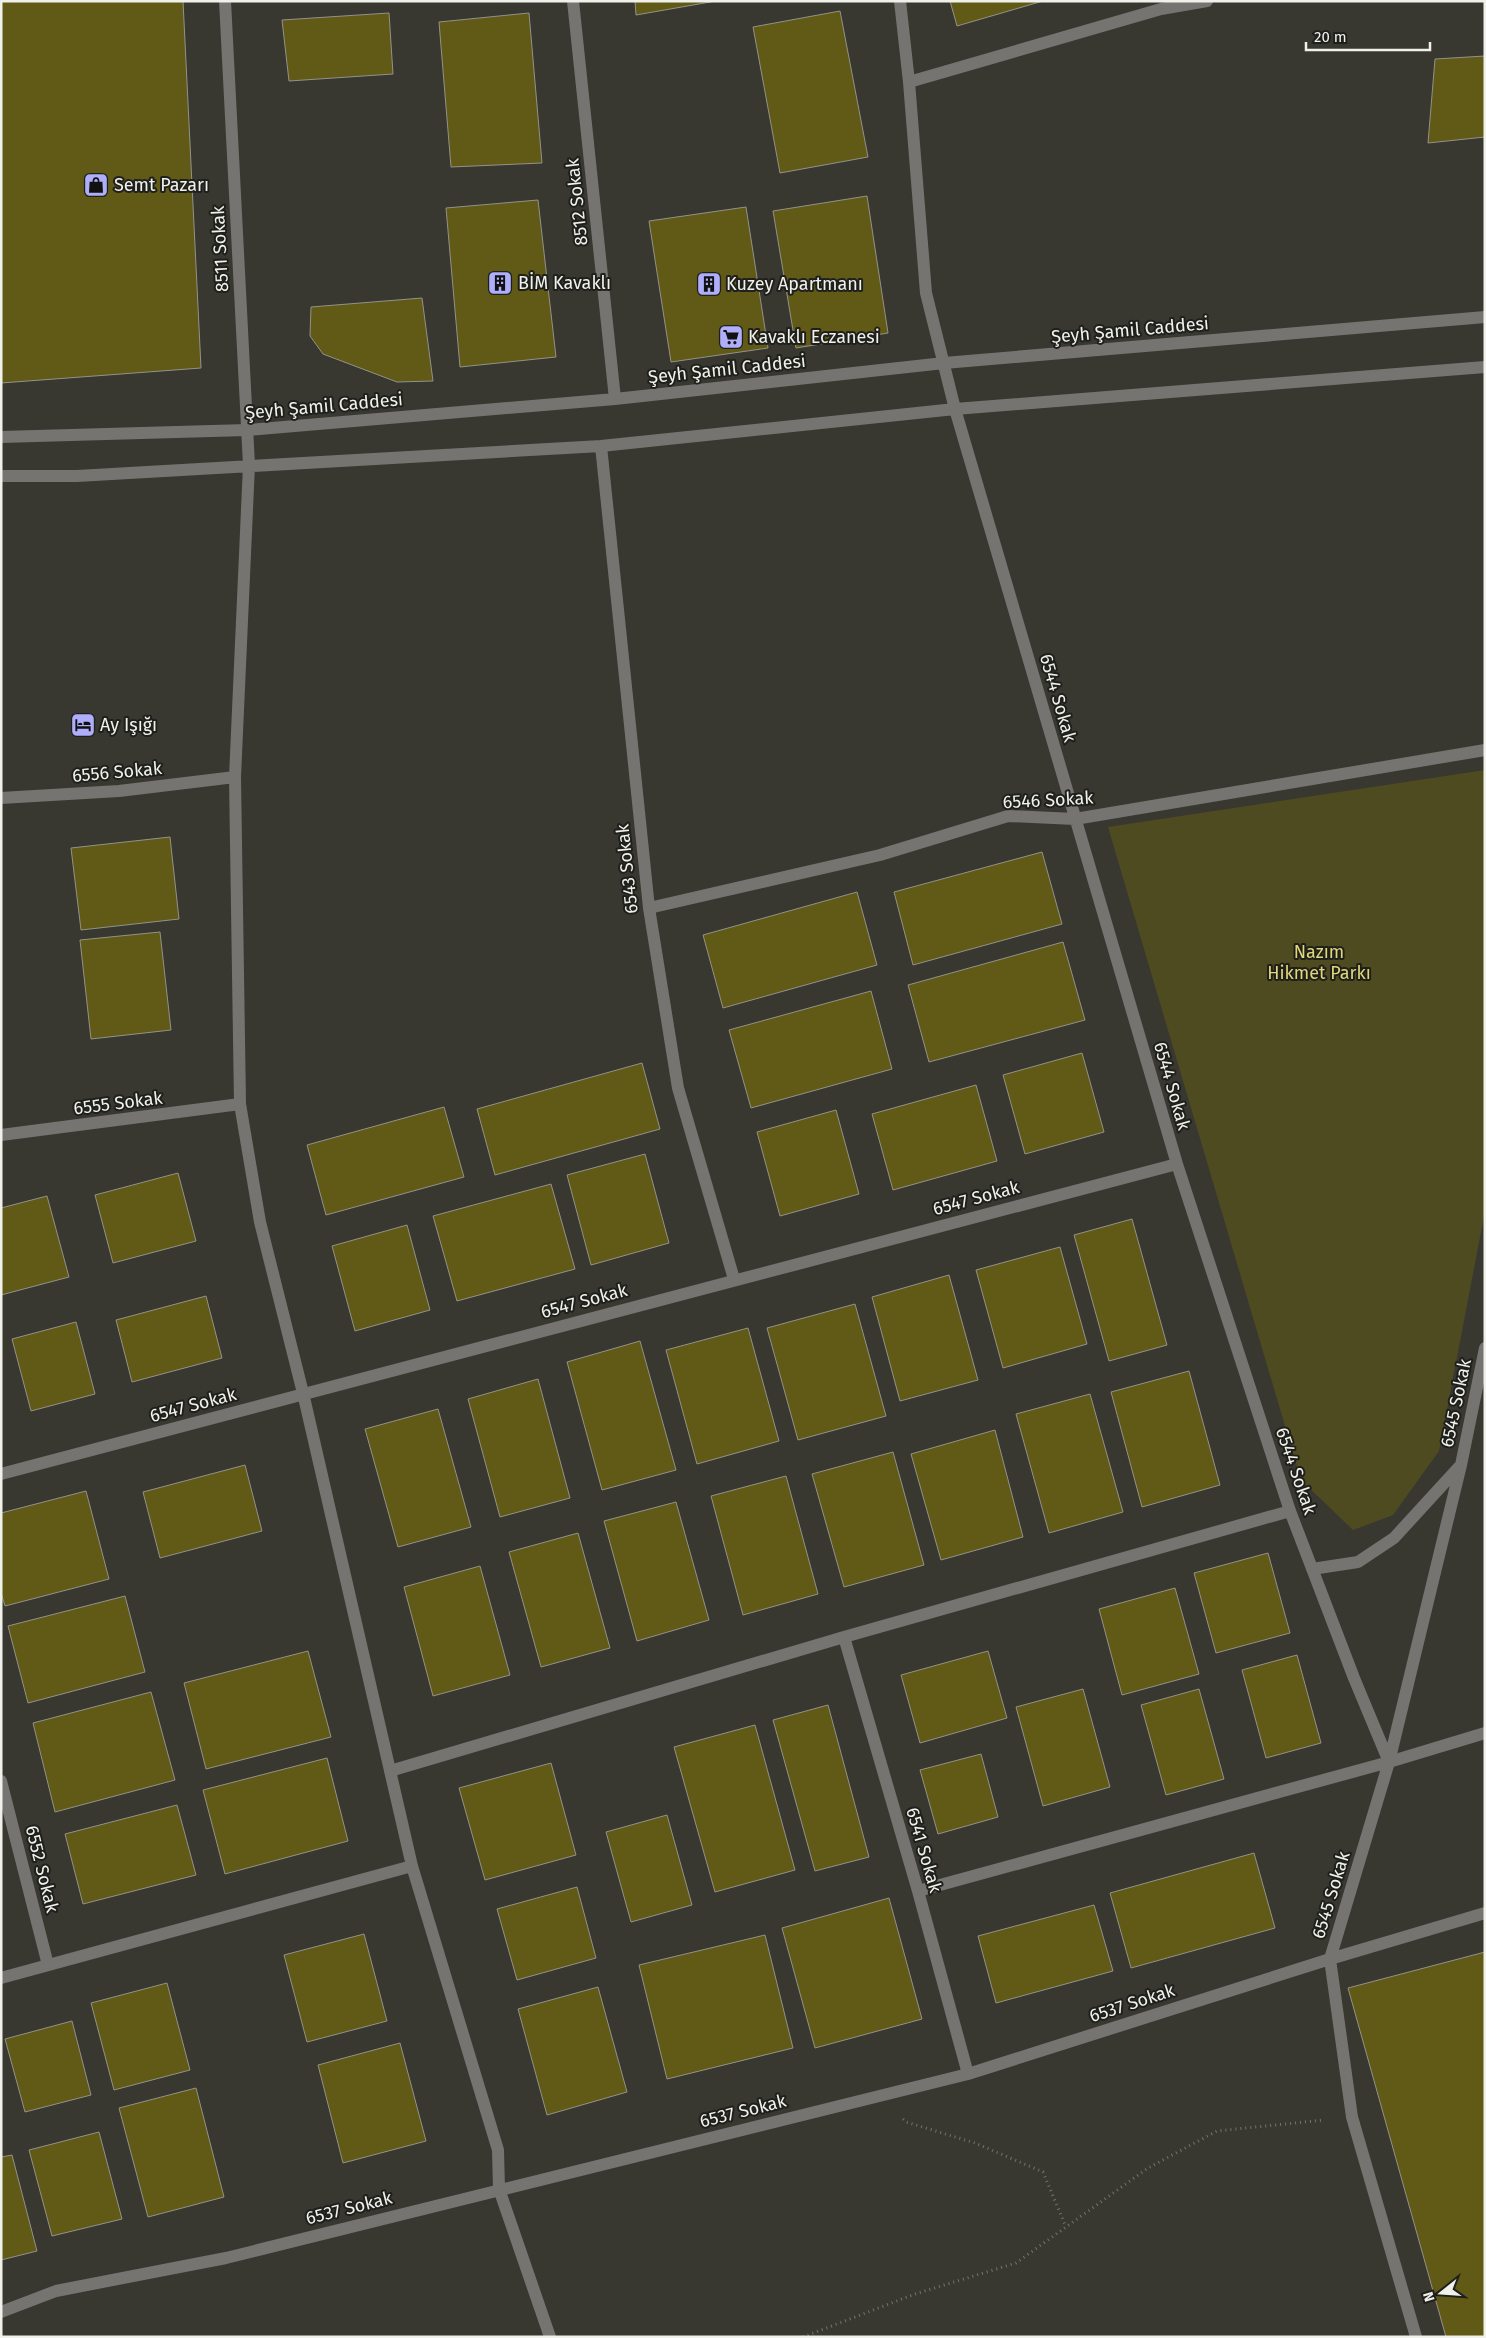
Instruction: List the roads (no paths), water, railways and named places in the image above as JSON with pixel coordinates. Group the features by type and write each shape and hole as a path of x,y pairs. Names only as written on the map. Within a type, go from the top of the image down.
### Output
{"street":[{"name":"8511 Sokak","path":"225,1 249,466 235,777 240,1104 260,1222 303,1393 412,1866 498,2150 499,2189 550,2337"},
{"name":"8512 Sokak","path":"573,1 615,399"},
{"name":"6544 Sokak","path":"900,1 909,82 926,292 955,409 1177,1164 1290,1511 1389,1762"},
{"path":"909,82 1161,9 1207,1"},
{"name":"Şeyh Şamil Caddesi","path":"1,437 247,430 615,399 944,364 1485,317"},
{"path":"1,476 78,476 601,446 955,409 1485,367"},
{"name":"6543 Sokak","path":"601,446 649,908 678,1088 734,1279"},
{"name":"6546 Sokak","path":"649,908 880,855 1008,816 1075,819 1485,750"},
{"name":"6556 Sokak","path":"1,798 119,791 235,777"},
{"name":"6555 Sokak","path":"1,1135 240,1104"},
{"name":"6547 Sokak","path":"1,1474 734,1279 1177,1164"},
{"name":"6545 Sokak","path":"1416,2337 1352,2117 1330,1959 1389,1762 1461,1465 1485,1348"},
{"name":"6545 Sokak","path":"1312,1569 1358,1562 1394,1538 1461,1465"},
{"path":"390,1771 844,1637 1290,1511"},
{"name":"6541 Sokak","path":"844,1637 918,1891 968,2074"},
{"path":"918,1891 1389,1762 1485,1733"},
{"name":"6552 Sokak","path":"1,1781 48,1965"},
{"path":"1,1978 412,1866"},
{"name":"6537 Sokak","path":"1,2312 56,2291 226,2258 968,2074 1330,1959 1485,1913"}],"place":[{"name":"Semt Pazarı","path":"96,185"},
{"name":"BİM Kavaklı","path":"500,283"},
{"name":"Kuzey Apartmanı","path":"709,284"},
{"name":"Kavaklı Eczanesi","path":"731,337"},
{"name":"Ay Işığı","path":"83,725"}],"park label":[{"name":"Nazım Hikmet Parkı","path":"1319,962"}]}
